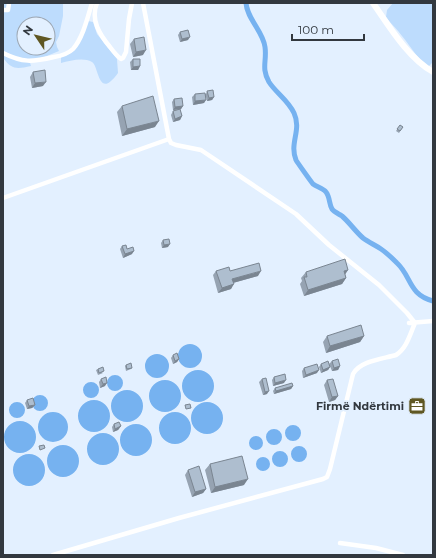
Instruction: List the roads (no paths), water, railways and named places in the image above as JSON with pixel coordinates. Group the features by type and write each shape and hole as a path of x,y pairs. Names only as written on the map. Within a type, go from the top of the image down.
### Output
{"street":[{"path":"3,10 8,10 9,3"},
{"path":"3,53 22,60 34,62 63,55 72,50 82,32 92,3"},
{"path":"97,3 95,10 95,21 104,40 121,59 124,58 126,52 128,25 132,3"},
{"path":"143,3 171,143 201,150 296,214 329,245 379,285 407,312 415,323"},
{"path":"373,3 389,27 416,60 433,72"},
{"path":"3,198 169,139"},
{"path":"409,323 433,321"},
{"path":"53,555 215,508 323,479 327,476 330,469 355,370 361,365 396,355 400,352 406,344 415,323"},
{"path":"340,543 376,548 403,555"}],"water":[{"path":"190,344 195,345 201,351 201,361 195,367 190,368 185,367 179,361 178,356 179,351 185,345"},
{"path":"157,354 162,355 168,361 168,371 162,377 157,378 152,377 146,371 145,366 146,361 152,355"},
{"path":"198,370 207,373 211,377 214,386 211,395 207,399 198,402 189,399 185,395 182,386 185,377 189,373"},
{"path":"115,375 122,380 123,383 118,390 115,391 108,386 107,383 112,376"},
{"path":"165,380 174,383 178,387 181,396 178,405 174,409 165,412 156,409 152,405 149,396 152,387 156,383"},
{"path":"91,382 98,387 99,390 94,397 91,398 84,393 83,390 88,383"},
{"path":"124,390 130,390 140,397 143,406 142,412 136,419 130,422 124,422 114,415 111,409 111,403 118,393"},
{"path":"40,395 47,400 48,403 43,410 40,411 33,406 32,403 37,396"},
{"path":"91,400 97,400 107,407 110,416 109,422 103,429 97,432 91,432 81,425 78,419 78,413 85,403"},
{"path":"17,402 24,407 25,410 20,417 17,418 10,413 9,410 14,403"},
{"path":"207,402 216,405 220,409 223,418 220,427 216,431 207,434 198,431 194,427 191,418 194,409 198,405"},
{"path":"53,412 64,416 68,427 64,438 53,442 42,438 38,427 42,416"},
{"path":"175,412 181,413 188,419 191,428 190,434 184,441 175,444 169,443 162,437 159,428 160,422 166,415"},
{"path":"20,421 31,426 36,437 31,448 20,453 9,448 4,437 9,426"},
{"path":"136,424 145,427 149,431 152,440 149,449 145,453 136,456 127,453 123,449 120,440 123,431 127,427"},
{"path":"293,425 299,427 301,433 299,439 293,441 287,439 285,433 287,427"},
{"path":"274,429 280,431 282,437 280,443 274,445 268,443 266,437 268,431"},
{"path":"103,433 109,434 116,440 119,449 118,455 112,462 103,465 97,464 90,458 87,449 88,443 94,436"},
{"path":"256,436 261,438 263,443 261,448 256,450 251,448 249,443 251,438"},
{"path":"63,445 74,450 79,461 74,472 63,477 52,472 47,461 52,450"},
{"path":"299,446 305,448 307,454 305,460 299,462 293,460 291,454 293,448"},
{"path":"280,451 286,453 288,459 286,465 280,467 274,465 272,459 274,453"},
{"path":"26,454 32,454 42,461 45,470 44,476 38,483 32,486 26,486 16,479 13,473 13,467 20,457"},
{"path":"263,457 268,459 270,464 268,469 263,471 258,469 256,464 258,459"}],"waterway":[{"path":"246,3 249,14 264,41 265,73 269,82 291,108 296,119 297,125 294,154 297,162 313,184 326,192 333,210 342,216 363,238 393,259 402,268 411,285 419,294 433,301"}],"place":[{"name":"Firmë Ndërtimi","path":"417,406"}]}
